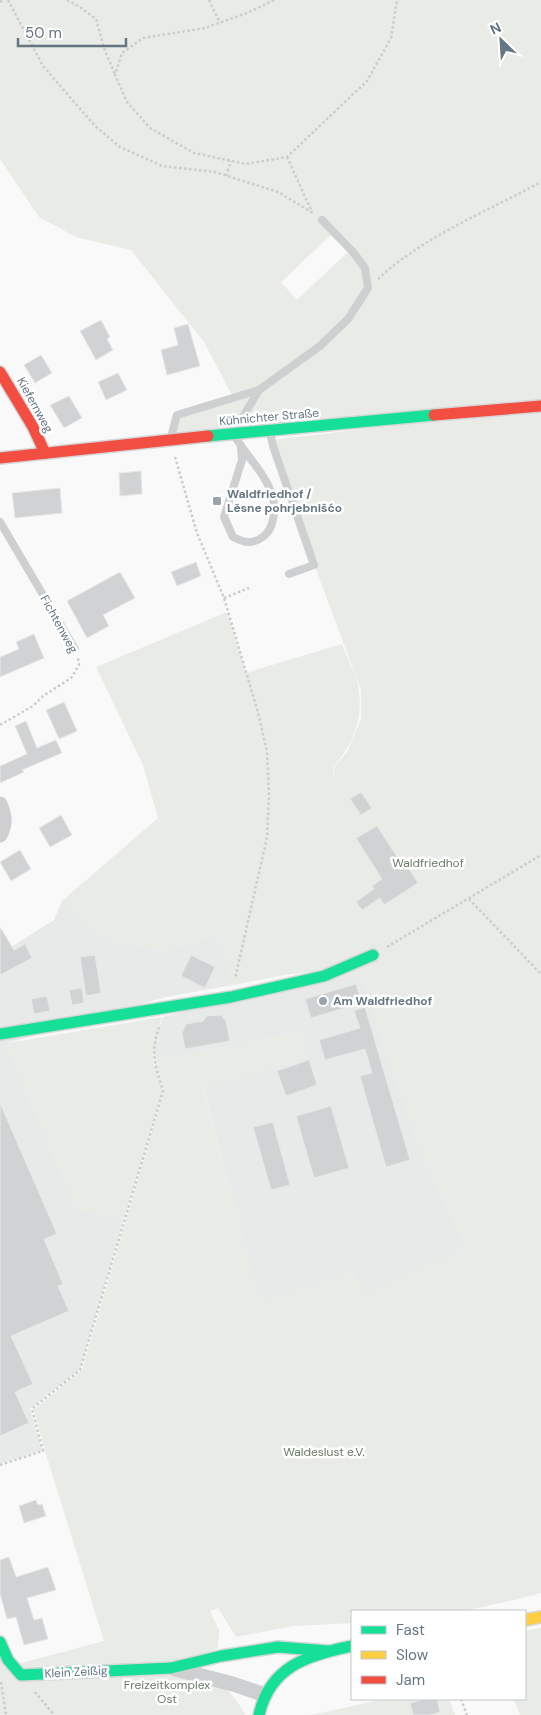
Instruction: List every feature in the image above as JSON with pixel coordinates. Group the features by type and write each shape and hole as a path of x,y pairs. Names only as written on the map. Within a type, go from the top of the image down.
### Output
{"street":[{"name":"Kiefernweg","path":"0,372 33,427 45,453"},
{"name":"Kühnichter Straße","path":"0,458 233,433 541,406"},
{"path":"0,804 5,816 4,828 0,835"},
{"path":"0,1034 232,997 324,976 373,955"},
{"path":"526,1620 541,1617"},
{"path":"0,1642 4,1657 10,1666 21,1675"},
{"path":"260,1715 260,1707 265,1695 282,1674 299,1662 328,1651 351,1646"},
{"name":"Klein Zeißig","path":"21,1675 171,1668 221,1656 278,1647 328,1651"},
{"name":"Klein Zeißig","path":"171,1668 233,1684 265,1695"}],"lane":[{"path":"170,441 177,415 259,390 320,346 348,319 368,288 364,268 353,252 322,220"},
{"path":"241,447 242,460 224,517 232,537 243,542 255,542 266,534 272,524 274,512 272,496 266,480 233,433 259,390"},
{"path":"269,430 314,565 289,574"},
{"name":"Fichtenweg","path":"0,522 76,649"}],"path":[{"path":"0,2 4,0"},
{"path":"8,0 43,66 95,126 120,147 162,166 215,172 278,192 322,220"},
{"path":"67,0 96,19 105,51 127,102 150,128 194,153 246,164 287,157 367,81 391,38 398,0"},
{"path":"209,0 220,22"},
{"path":"116,75 122,54 143,38 204,28 247,14 274,0"},
{"path":"287,157 312,212"},
{"path":"226,176 231,161"},
{"path":"368,288 388,270 421,246 541,182"},
{"path":"174,454 197,533 224,598 258,712 267,752 269,795 267,837 232,997"},
{"path":"224,598 249,588"},
{"name":"Fichtenweg","path":"0,725 33,706 43,696 71,678 79,666 76,649"},
{"path":"373,955 541,855"},
{"path":"469,899 541,974"},
{"path":"0,1465 43,1451 32,1409 80,1370 163,1091 154,1061 154,1044 165,1008"},
{"path":"4,1657 1,1676 6,1715"},
{"path":"21,1675 54,1715"},
{"path":"461,1700 467,1715"}],"shaded area":[{"path":"62,901 107,940 163,950 217,935 226,955 233,985 166,997 8,1043 11,1056 77,1210 124,1218 80,1369 30,1409 42,1450 0,1464 0,954 54,920"},
{"path":"344,968 362,978 423,1156 467,1248 366,1296 354,1272 259,1303 204,1088 305,1059 300,1033 154,1060 154,1044 163,1017"}],"green space":[{"path":"0,0 541,0 541,405 234,432 259,391 321,346 348,319 368,288 347,319 320,345 258,390 233,397 204,342 131,250 76,237 39,217 0,159","holes":["334,232 351,249 297,300 281,282"]},
{"path":"256,392 233,432 171,441 177,415"},
{"path":"541,408 541,1593 468,1610 351,1610 351,1623 293,1626 236,1637 218,1608 210,1611 219,1630 218,1648 171,1668 226,1688 245,1715 0,1715 0,1642 10,1666 104,1641 34,1410 82,1370 164,1091 154,1060 300,1033 305,1059 204,1089 259,1303 354,1272 367,1295 467,1248 423,1156 362,978 344,968 284,975 233,985 226,955 217,935 163,950 107,940 62,901 158,818 143,765 96,667 227,612 246,673 342,644 358,686 360,703 358,723 351,742 333,767 333,783 334,767 347,752 361,719 361,690 314,564 272,440"},
{"path":"162,1017 154,1044 153,1061 163,1091 124,1218 77,1210 11,1056 8,1043"},
{"path":"541,1628 541,1715 520,1715 514,1700 526,1700 526,1631"},
{"path":"380,1700 449,1700 455,1715 311,1715"}],"building":[{"path":"101,320 110,337 107,339 113,350 96,360 80,331"},
{"path":"188,324 200,366 167,375 161,350 178,345 174,328"},
{"path":"41,355 52,373 35,383 24,365"},
{"path":"118,373 127,390 106,400 98,382"},
{"path":"69,396 82,418 64,428 50,405"},
{"path":"141,471 142,494 120,496 119,473"},
{"path":"60,488 62,513 15,518 12,493"},
{"path":"196,562 201,576 177,586 171,572"},
{"path":"120,572 135,598 103,615 109,626 87,638 67,601"},
{"path":"34,634 44,658 0,677 0,657 19,649 16,642"},
{"path":"64,702 77,731 59,739 46,710"},
{"path":"26,721 37,748 56,740 62,753 22,770 24,772 0,783 0,766 27,754 15,726"},
{"path":"361,792 372,808 361,815 350,799"},
{"path":"61,815 72,835 50,847 39,828"},
{"path":"377,826 403,866 406,864 418,883 384,905 380,898 362,910 356,902 374,889 372,886 382,879 356,838"},
{"path":"20,850 31,869 11,881 0,862"},
{"path":"0,927 14,950 25,944 32,958 0,975"},
{"path":"95,955 101,993 86,996 80,957"},
{"path":"191,955 215,967 205,988 181,976"},
{"path":"356,984 362,1003 311,1018 305,999"},
{"path":"82,988 84,1003 72,1005 69,990"},
{"path":"47,996 50,1011 34,1014 31,999"},
{"path":"365,1007 410,1160 386,1167 360,1076 372,1073 365,1049 325,1060 319,1040 360,1028 354,1011"},
{"path":"221,1015 226,1021 230,1041 185,1049 182,1033 186,1024 203,1021 207,1016"},
{"path":"309,1060 317,1085 286,1096 277,1071"},
{"path":"0,1103 57,1234 44,1239 63,1284 58,1286 69,1311 11,1336 33,1384 15,1392 29,1423 0,1436"},
{"path":"331,1106 349,1168 314,1178 296,1116"},
{"path":"273,1122 290,1185 271,1190 253,1127"},
{"path":"36,1500 38,1505 42,1504 46,1516 24,1523 19,1506"},
{"path":"9,1557 16,1577 48,1567 56,1590 27,1598 34,1620 42,1618 48,1639 24,1645 16,1617 7,1619 0,1594 0,1560"},
{"path":"422,1700 437,1700 440,1712 431,1715 413,1715 410,1703"}],"traffic: fast":[{"path":"208,436 434,415"},
{"path":"0,1034 231,997 324,976 373,955"},
{"path":"0,1642 8,1660 21,1675 171,1668 221,1656 278,1647 328,1651"},
{"path":"259,1715 264,1698 272,1685 293,1665 320,1654 351,1646"}],"traffic: slow":[{"path":"526,1620 541,1617"}],"traffic: jam":[{"path":"0,372 33,427 45,453"},
{"path":"434,415 541,406"},
{"path":"0,458 208,436"}],"place":[{"name":"Waldfriedhof / Lěsne pohrjebnišćo","path":"217,501"},
{"name":"Am Waldfriedhof","path":"323,1001"}],"park label":[{"name":"Waldfriedhof","path":"428,863"},
{"name":"Waldeslust e.V.","path":"324,1452"},
{"name":"Freizeitkomplex Ost","path":"167,1692"}]}
